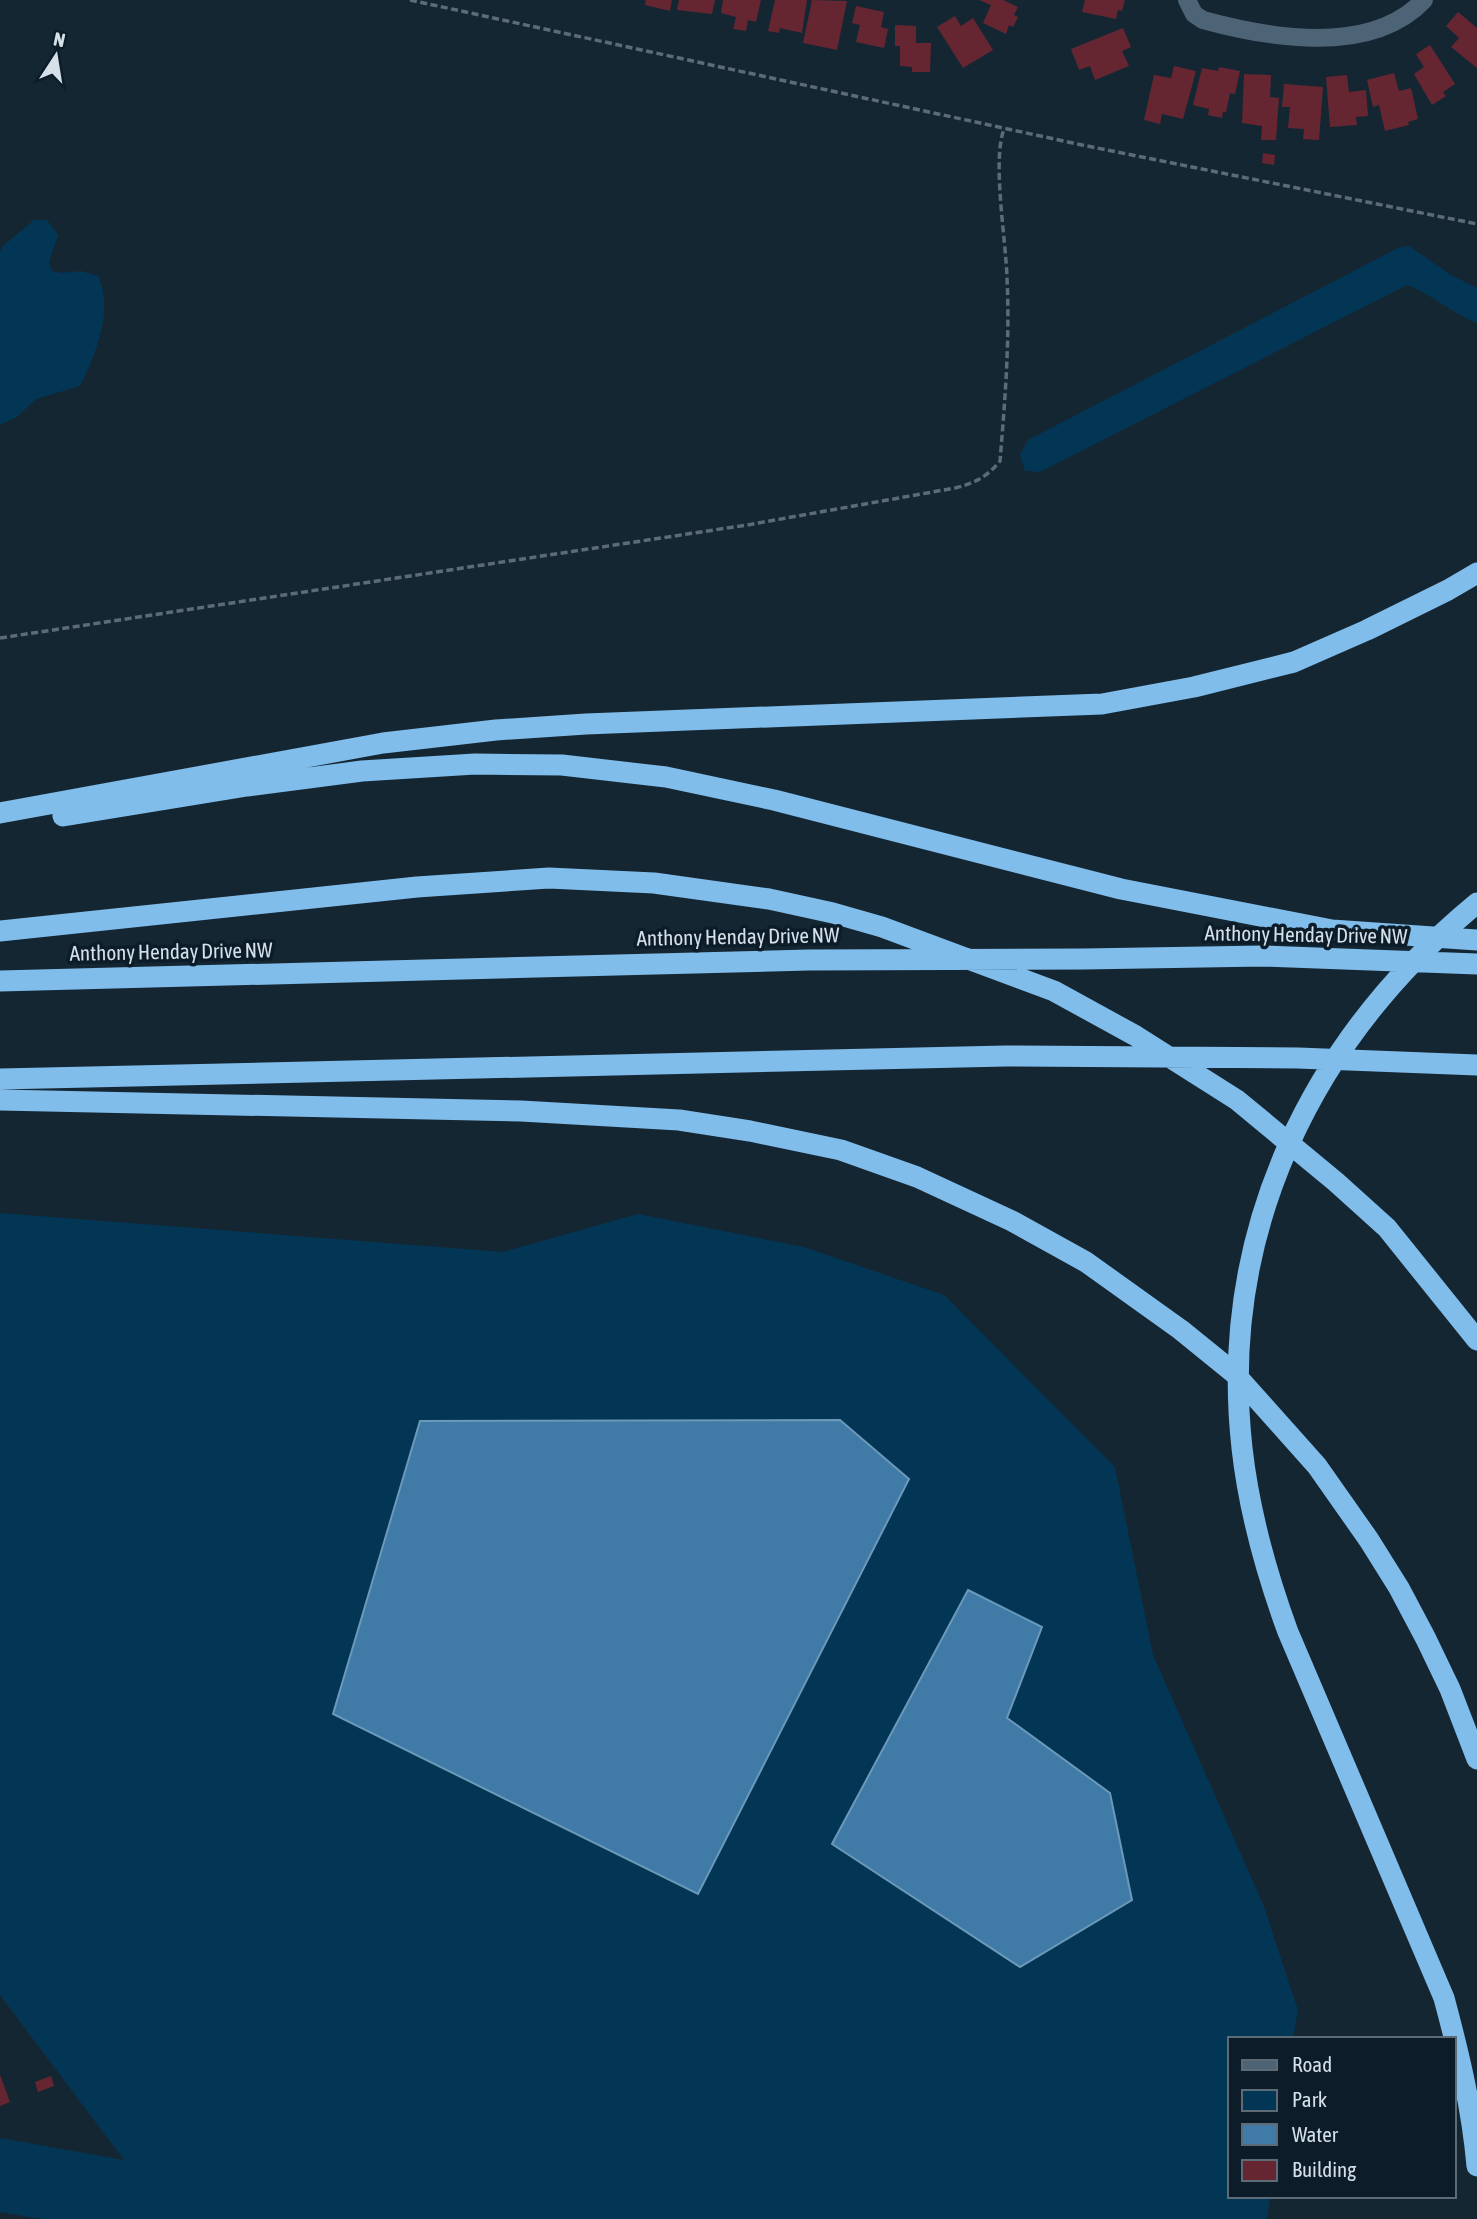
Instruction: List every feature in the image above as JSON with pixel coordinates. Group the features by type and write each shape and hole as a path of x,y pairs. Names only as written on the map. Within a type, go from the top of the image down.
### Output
{"highway":[{"path":"0,813 383,743 496,730 586,724 1102,704 1194,687 1294,662 1448,590 1477,573"},
{"path":"0,826 233,788 362,771 475,765 562,765 666,777 760,797 1121,889 1332,930 1477,940"},
{"path":"0,931 417,887 549,878 654,883 769,899 833,913 882,927 1055,991 1136,1035 1237,1100 1387,1228 1477,1339"},
{"path":"1454,2037 1444,1998 1288,1632 1264,1560 1255,1527 1242,1446 1241,1334 1258,1233 1276,1174 1298,1121 1347,1040 1394,981 1419,954 1477,903"},
{"name":"Anthony Henday Drive NW","path":"0,981 808,960 1084,960 1263,956 1477,964"},
{"path":"0,1079 1006,1056 1245,1058 1477,1065"},
{"path":"0,1100 521,1111 679,1120 750,1131 841,1150 917,1177 1012,1221 1086,1262 1181,1330 1234,1373 1317,1465 1369,1540 1426,1639 1450,1689 1477,1759"},
{"path":"1456,2045 1467,2088 1477,2166"}],"street":[{"path":"1188,4 1203,20 1215,23 1283,37 1324,38 1363,32 1396,21 1424,0"}],"path":[{"path":"410,0 1004,128 1477,224"},
{"path":"0,638 747,525 977,482 1000,461 1009,353 1000,159 1004,128"}],"green space":[{"path":"34,220 47,220 58,235 49,262 52,271 81,271 98,276 104,302 104,317 97,346 80,386 36,399 17,417 0,425 0,251"},
{"path":"1409,246 1451,275 1477,288 1477,323 1407,285 1040,472 1025,471 1020,455 1028,440 1398,248"},
{"path":"0,1213 503,1252 638,1214 804,1247 944,1295 1115,1467 1153,1655 1263,1904 1298,2010 1293,2037 1228,2037 1228,2198 1270,2198 1267,2219 41,2219 0,2212 0,2138 124,2160 0,1995"}],"water":[{"path":"840,1420 909,1479 698,1894 333,1714 420,1421"},
{"path":"968,1590 1042,1627 1007,1718 1110,1793 1132,1900 1020,1967 832,1844"}],"building":[{"path":"646,0 672,0 670,11 645,5"},
{"path":"679,0 715,0 712,14 677,10"},
{"path":"723,0 761,0 756,22 748,20 746,31 733,29 736,17 721,13"},
{"path":"775,0 807,0 802,33 780,28 779,33 768,31"},
{"path":"812,0 847,1 837,50 803,43"},
{"path":"979,0 1003,0 1018,7 1014,15 1018,17 1013,27 1009,25 1006,34 983,23 991,5"},
{"path":"1085,0 1125,0 1116,19 1082,12"},
{"path":"856,6 884,12 881,27 888,29 884,48 856,42 860,25 852,23"},
{"path":"1458,12 1477,28 1477,68 1451,47 1459,38 1446,26"},
{"path":"955,16 961,26 973,18 993,50 963,68 937,27"},
{"path":"895,25 916,26 916,43 931,43 930,72 912,72 912,67 900,66 900,46 895,46"},
{"path":"1123,28 1131,47 1122,51 1129,66 1095,80 1090,66 1079,70 1071,49"},
{"path":"1430,45 1455,84 1443,92 1446,96 1432,105 1414,74 1424,67 1416,54"},
{"path":"1174,66 1196,71 1183,119 1162,114 1160,124 1144,120 1154,75 1171,78"},
{"path":"1219,67 1240,71 1235,94 1230,93 1222,118 1208,115 1209,109 1193,105 1202,68 1218,71"},
{"path":"1394,73 1399,91 1411,88 1418,119 1408,122 1409,125 1385,131 1379,105 1373,107 1367,80"},
{"path":"1244,74 1271,75 1270,97 1279,98 1276,140 1261,140 1262,126 1242,123"},
{"path":"1347,75 1349,92 1366,90 1368,116 1356,117 1357,125 1330,127 1326,77"},
{"path":"1284,84 1323,87 1319,140 1303,139 1304,129 1288,128 1290,107 1282,107"},
{"path":"1263,153 1275,155 1274,165 1262,163"},
{"path":"0,2075 10,2102 0,2106"},
{"path":"51,2076 54,2086 38,2092 35,2082"}]}
